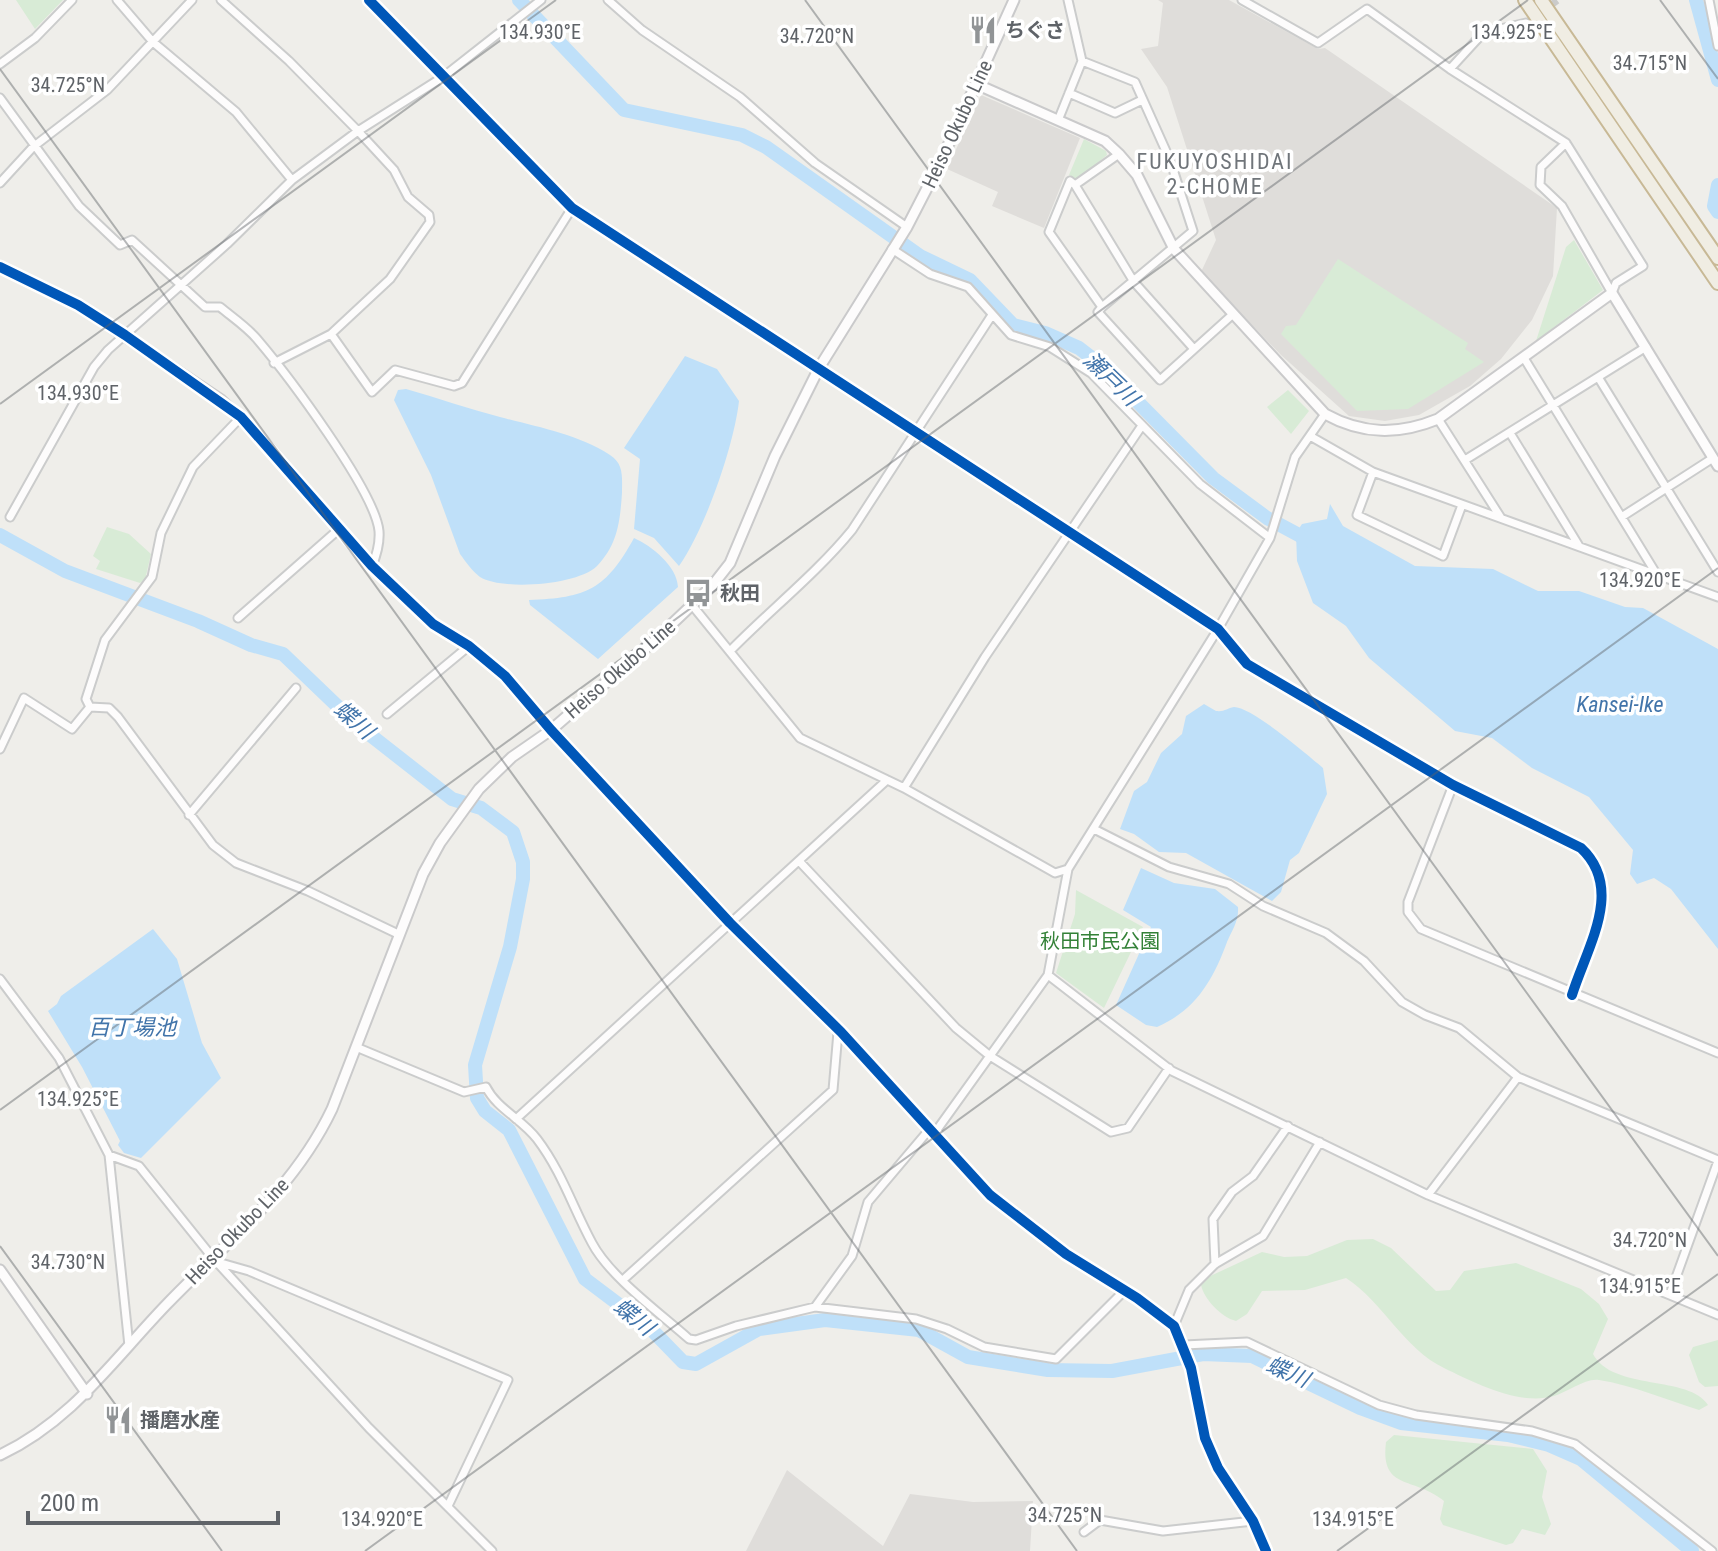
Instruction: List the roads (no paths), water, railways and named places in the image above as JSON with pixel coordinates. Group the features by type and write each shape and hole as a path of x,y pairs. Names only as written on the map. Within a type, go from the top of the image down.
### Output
{"highway":[{"path":"1525,0 1718,283"},
{"path":"1541,0 1718,258"}],"street":[{"path":"0,64 35,38 72,0"},
{"path":"117,0 153,42 236,112 292,180"},
{"path":"0,183 33,147 107,90 192,0"},
{"path":"221,0 289,61 358,131 394,170 408,197 429,215 430,222 390,279 331,334 274,363"},
{"path":"369,0 572,208 1218,629 1247,664 1453,785 1581,848 1596,862 1602,878 1600,920 1572,995"},
{"path":"608,0 642,30 740,97 815,163 904,231"},
{"name":"Heiso Okubo Line","path":"0,1455 36,1437 87,1394 281,1191 315,1143 428,864 475,795 512,757 551,730 692,605 730,563 775,456 819,368 904,231 1014,0"},
{"path":"1059,118 1082,61 1068,0"},
{"path":"976,84 1059,118 1105,141 1137,175 1174,249 1325,414 1346,426 1380,432 1410,430 1438,419 1612,293 1616,283 1643,266 1566,143 1450,69 1367,9 1318,43 1242,0"},
{"path":"1709,0 1718,46"},
{"path":"10,517 94,367 125,335 292,180 358,131 443,77 538,3"},
{"path":"1450,69 1483,33 1526,23"},
{"path":"1082,61 1135,82 1170,160 1193,231 1098,312 1160,380 1232,315"},
{"path":"1069,93 1115,113 1142,100"},
{"path":"0,98 33,147 120,245 132,240 205,307 220,307 256,338 339,452 363,493 379,528 379,548 372,566"},
{"path":"1566,143 1541,167 1540,185 1562,206 1716,462 1666,488 1623,516"},
{"path":"1075,185 1119,154"},
{"path":"1102,307 1049,232 1070,181 1134,282 1194,349"},
{"path":"331,334 372,392 395,370 454,386 462,383 572,208"},
{"path":"893,248 930,274 968,287 1011,335 1050,347 1091,373 1200,484 1270,538"},
{"path":"0,267 78,305 241,417 372,566 433,624 469,646 505,676 730,923 1012,1214 1174,1326 1191,1368 1205,1438 1218,1468 1253,1521 1266,1551"},
{"path":"730,651 781,599 830,557 852,530 992,315"},
{"path":"1465,460 1646,347"},
{"path":"1524,358 1657,575"},
{"path":"1598,377 1718,572"},
{"path":"934,1134 1048,975 1068,869 1218,629 1270,538 1295,457 1325,414"},
{"path":"90,707 86,699 105,640 152,577 157,546 171,507 193,467 241,417"},
{"path":"1438,419 1501,518"},
{"path":"904,788 985,657 1071,535 1141,427"},
{"path":"1510,433 1579,546"},
{"path":"1310,436 1373,472 1718,597"},
{"path":"1373,472 1357,515 1443,556 1462,505"},
{"path":"238,618 338,530"},
{"path":"692,605 800,738 904,788 1055,873 1068,869"},
{"path":"387,714 469,646"},
{"path":"189,815 296,688"},
{"path":"0,749 24,698 72,729 90,707"},
{"path":"90,707 109,708 118,717 213,845 236,863 308,891 398,934"},
{"path":"516,1119 887,780"},
{"path":"1453,785 1408,902 1408,912 1421,929 1572,995 1718,1053"},
{"path":"1094,829 1169,867 1229,884 1263,906 1326,933 1364,961 1402,1002 1459,1028 1518,1077 1718,1160 1670,1294"},
{"path":"799,861 897,970 990,1056 1111,1132 1128,1128 1169,1068"},
{"path":"1048,975 1169,1068 1428,1195 1718,1315"},
{"path":"0,979 59,1058 109,1155 129,1348"},
{"path":"624,1279 833,1090 838,1032"},
{"path":"356,1047 464,1092 486,1087 491,1098 536,1137 559,1171 592,1245 689,1339 696,1340 736,1326 815,1307 916,1319 947,1329 984,1347 1056,1359 1124,1291"},
{"path":"1428,1195 1518,1077"},
{"path":"1215,1264 1213,1219 1232,1192 1253,1176 1288,1126"},
{"path":"815,1307 852,1256 868,1202 928,1131 934,1134"},
{"path":"1174,1326 1189,1290 1215,1264 1263,1236 1320,1142"},
{"path":"109,1155 139,1166 216,1260 369,1428 492,1551"},
{"path":"216,1260 508,1380 448,1506"},
{"path":"0,1270 87,1394"},
{"path":"1184,1345 1247,1342 1379,1405 1416,1415 1532,1431 1575,1444 1712,1551"},
{"path":"1084,1532 1100,1520 1163,1531 1253,1521"}],"water":[{"path":"685,356 717,369 739,401 717,486 699,531 679,566 654,538 634,529 640,459 624,448"},
{"path":"406,389 570,436 615,459 622,476 619,523 614,541 597,566 574,578 540,584 505,584 477,575 460,554 431,475 394,400 398,390"},
{"name":"Kansei-Ike","path":"1330,504 1343,526 1415,566 1493,569 1538,591 1579,591 1625,607 1643,608 1718,649 1718,949 1671,889 1654,878 1637,884 1630,874 1633,850 1589,797 1532,768 1492,738 1455,731 1369,658 1346,626 1313,603 1297,561 1296,533 1302,524 1327,519"},
{"path":"634,538 668,564 678,587 598,659 530,605 529,600 566,597 593,587 614,569"},
{"path":"1204,704 1216,711 1234,707 1254,715 1323,768 1327,794 1299,853 1290,860 1281,892 1272,901 1186,853 1159,852 1134,834 1120,829 1134,791 1147,782 1161,753 1182,734 1186,716"},
{"path":"1141,868 1174,883 1215,889 1238,907 1235,925 1209,981 1193,1003 1157,1027 1146,1025 1116,1005 1151,927 1123,910"},
{"name":"百丁場池","path":"153,929 177,959 202,1043 221,1078 141,1158 124,1153 118,1145 120,1141 82,1067 48,1011 61,996"}],"waterway":[{"name":"瀬戸川","path":"519,0 624,110 742,135 766,147 920,256 970,280 1013,325 1045,333 1079,348 1101,365 1213,478 1267,518 1310,541"},
{"path":"1696,0 1718,80"},
{"path":"1718,185 1714,206 1718,212"},
{"name":"蝶川","path":"0,535 65,571 198,621 251,645 283,654 355,723 452,799 481,808 513,832 523,862 523,879 510,947 475,1065 477,1098 485,1111 509,1130 585,1279 650,1328 683,1362 696,1364 759,1329 825,1320 919,1330 968,1357 1048,1370 1112,1371 1203,1354 1252,1356 1360,1408 1401,1423 1508,1435 1549,1445 1581,1459 1692,1551"}],"tunnel":[{"path":"1526,23 1558,0"}],"place":[{"name":"ちぐさ","path":"983,30"},
{"name":"秋田","path":"698,593"},
{"name":"播磨水産","path":"118,1420"}],"district":[{"name":"FUKUYOSHIDAI 2-CHOME","path":"1215,174"}],"park label":[{"name":"秋田市民公園","path":"1100,941"}]}
